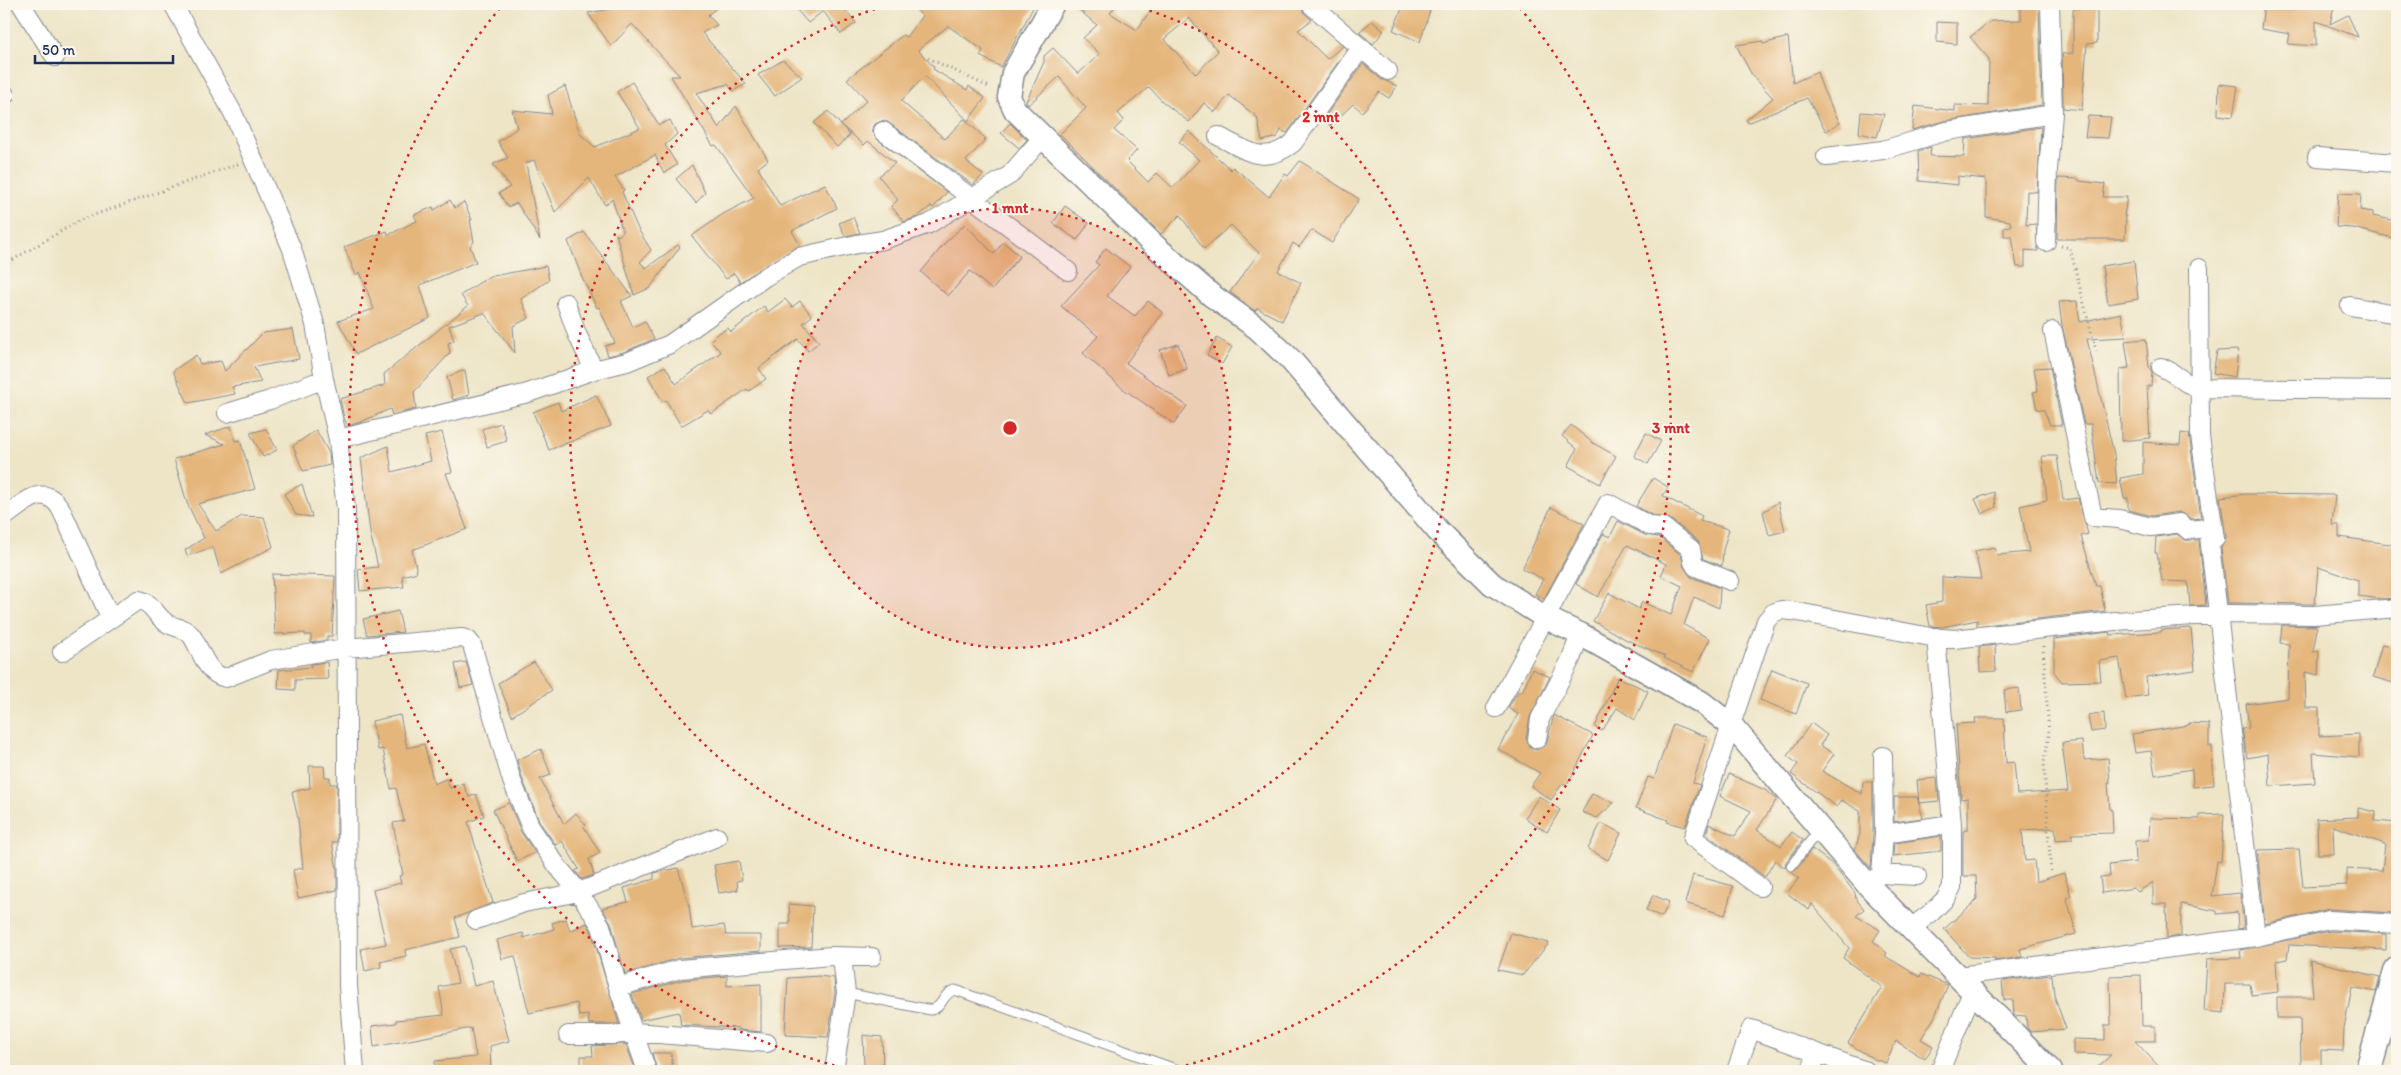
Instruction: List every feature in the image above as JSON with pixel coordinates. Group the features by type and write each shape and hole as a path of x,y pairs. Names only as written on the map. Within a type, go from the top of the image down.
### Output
{"main road":[{"path":"2368,1071 2397,970"}],"street":[{"path":"21,4 56,57"},
{"path":"173,4 233,113 292,249 315,324 324,379 338,439 346,509 348,986 356,1071"},
{"path":"1053,4 1013,73 1009,97 1015,110 1155,246 1211,295 1256,328 1290,359 1438,531 1492,584 1546,618 1580,634 1701,702 1732,726 1819,830 1874,879 1910,928 2050,1071"},
{"path":"1310,4 1388,70"},
{"path":"2046,242 2048,169 2053,114 2050,4"},
{"path":"1218,136 1258,156 1280,153 1293,143 1361,48"},
{"path":"1826,157 1876,151 1947,131 2053,114"},
{"path":"883,131 1068,271"},
{"path":"338,439 528,393 594,370 627,362 670,344 765,276 800,257 883,240 929,224 1010,175 1042,138"},
{"path":"2317,157 2397,163"},
{"path":"2199,268 2200,436 2223,614 2256,937"},
{"path":"566,303 577,334 594,370"},
{"path":"2350,306 2397,314"},
{"path":"2053,331 2093,517 2119,519 2151,527 2180,523 2188,530 2208,528 2223,614"},
{"path":"2161,367 2174,373 2193,387 2200,388 2397,390"},
{"path":"227,414 324,379"},
{"path":"4,517 35,496 42,494 54,498 61,509 110,617"},
{"path":"1496,708 1608,503 1650,526 1662,527 1667,530 1690,549 1696,566 1730,581"},
{"path":"62,652 110,617 138,600 150,604 164,622 185,629 190,634 212,672 218,677 226,678 271,660 346,648 462,638 468,640 472,645 505,750 512,781 531,828 558,867 579,892 601,926 618,986 635,1032 646,1071"},
{"path":"1760,887 1693,838 1766,621 1773,613 1781,610 1806,612 1954,639 2115,621 2223,614 2314,615 2397,608"},
{"path":"1537,739 1540,719 1571,659 1580,634"},
{"path":"1910,928 1932,912 1946,898 1952,888 1952,824 1936,637"},
{"path":"1874,879 1884,834 1883,756"},
{"path":"1884,834 1952,824"},
{"path":"476,920 524,903 579,892 717,837"},
{"path":"1874,879 1918,876"},
{"path":"1965,984 2256,937 2329,920 2397,924"},
{"path":"618,986 680,969 842,957 872,957"},
{"path":"834,1071 846,993 842,957"},
{"path":"1940,1071 1965,984"},
{"path":"1736,1071 1751,1029 1866,1071"},
{"path":"568,1035 614,1035 635,1032 767,1043"},
{"path":"1811,1071 1816,1054"}],"lane":[{"path":"1790,866 1819,830"},
{"path":"846,993 931,1010 940,1006 946,994 955,990 1181,1071"}],"path":[{"path":"928,58 1009,97"},
{"path":"4,265 80,220 253,158"},
{"path":"2046,242 2070,248 2096,351"},
{"path":"2041,628 2048,697 2049,734 2044,762 2050,874"}],"building":[{"path":"641,4 721,4 708,15 717,25 702,33 746,84 733,91 728,84 696,93 719,128 736,106 768,160 758,168 780,206 825,184 837,208 792,231 800,245 740,282 734,273 726,279 692,236 723,214 754,198 716,145 713,146 671,76 680,76 632,24 611,46 588,13"},
{"path":"792,4 841,4 856,23 841,34 823,11 808,23"},
{"path":"912,4 1035,4 1001,67 980,56 983,50 948,26 918,50 934,67 933,69 967,90 969,86 985,98 968,121 925,76 901,101 945,139 964,119 986,139 966,161 983,175 973,185 889,123 884,120 875,124 872,130 877,139 947,192 933,208 931,206 917,217 904,222 891,206 898,200 879,176 895,163 868,141 864,145 841,125 867,100 847,79 903,35 906,37 922,16"},
{"path":"1072,4 1117,4 1110,13 1137,30 1150,11 1146,4 1300,4 1303,12 1312,20 1298,30 1327,59 1343,46 1347,50 1287,133 1281,130 1277,137 1262,141 1257,117 1229,95 1215,112 1204,103 1189,122 1163,102 1149,87 1118,113 1124,120 1114,130 1137,150 1127,161 1148,182 1157,173 1173,188 1199,160 1179,142 1189,131 1231,170 1233,167 1269,197 1285,174 1288,176 1300,161 1359,199 1332,243 1312,230 1299,247 1293,243 1278,271 1301,283 1282,321 1257,308 1255,311 1230,292 1259,253 1231,225 1204,249 1180,215 1161,234 1060,134 1086,108 1059,77 1028,105 1026,102 1044,62 1044,56 1053,48 1078,74 1100,54 1083,38 1097,25","holes":["1189,18 1218,51 1196,74 1164,39"]},
{"path":"1404,4 1432,4 1420,42 1393,30"},
{"path":"2264,4 2334,6 2330,24 2348,15 2358,37 2316,21 2316,46 2288,44 2290,34 2261,29"},
{"path":"2021,6 2039,7 2042,105 1945,121 1912,130 1915,106 1955,111 1955,105 1988,106 1989,59 1970,37 1991,21 2021,20"},
{"path":"2097,6 2097,43 2087,44 2082,110 2063,108 2062,54 2073,53 2073,9"},
{"path":"1372,21 1384,31 1373,44 1359,32"},
{"path":"1937,22 1957,23 1957,44 1937,42"},
{"path":"1788,37 1793,83 1817,72 1823,90 1840,123 1826,131 1807,98 1748,123 1746,120 1773,98 1752,75 1736,45 1762,41 1763,44"},
{"path":"783,60 802,77 775,96 758,75"},
{"path":"1363,64 1381,79 1397,86 1389,98 1379,92 1362,112 1353,104 1330,126 1324,118"},
{"path":"632,82 659,125 670,120 677,134 665,145 677,165 664,173 655,155 615,177 624,190 622,192 638,229 651,250 640,262 646,268 678,245 680,247 650,288 634,295 616,234 618,236 623,232 612,199 605,205 589,178 555,212 534,160 526,163 540,240 517,203 508,207 499,193 510,187 493,164 508,158 498,142 517,128 512,110 552,114 548,95 565,86 580,134 595,147 640,128 617,92"},
{"path":"2219,84 2238,86 2233,117 2218,115"},
{"path":"828,111 850,135 837,147 814,123"},
{"path":"1861,112 1884,114 1877,137 1859,133"},
{"path":"2088,116 2111,117 2108,138 2085,137"},
{"path":"1010,123 1027,140 1019,148 1001,133"},
{"path":"2041,127 2037,192 2027,191 2026,225 2036,224 2038,251 2025,250 2025,267 2017,267 2012,236 2004,236 2004,227 2011,226 2010,221 1986,217 1986,179 1958,176 1958,185 1919,181 1918,151 1931,147 1930,156 1964,157 1965,139"},
{"path":"692,165 705,193 696,203 676,179"},
{"path":"2058,178 2079,179 2079,181 2105,184 2103,197 2127,197 2124,216 2126,216 2125,239 2057,239"},
{"path":"2338,193 2361,194 2360,210 2373,212 2373,216 2397,221 2397,239 2353,228 2336,227"},
{"path":"450,200 455,208 464,202 472,220 470,220 474,242 470,246 476,262 420,285 430,318 356,354 338,321 374,309 360,272 356,275 344,247 387,231 388,235 417,221 414,215 433,207 434,210"},
{"path":"1065,206 1089,223 1077,240 1053,223"},
{"path":"853,217 860,233 845,236 839,223"},
{"path":"965,224 994,254 1003,242 1020,256 992,290 970,271 948,296 921,272 946,242"},
{"path":"584,232 632,296 621,301 633,327 645,321 654,339 624,352 608,356 605,346 615,343 599,307 597,308 581,275 568,241"},
{"path":"1106,248 1130,267 1107,296 1135,316 1148,301 1163,313 1126,363 1187,406 1174,424 1122,388 1083,353 1098,336 1061,306 1099,265 1095,262"},
{"path":"2134,261 2138,299 2108,304 2102,266"},
{"path":"546,266 549,280 521,299 529,318 513,326 515,353 484,313 449,326 454,341 448,343 450,353 414,392 416,409 392,415 390,409 348,426 344,418 340,399 385,385 384,374 468,306 461,295 488,277"},
{"path":"785,299 792,307 800,301 812,316 803,323 819,342 808,351 798,339 759,368 766,379 749,391 747,389 711,414 708,410 681,426 666,400 663,402 648,376 665,366 676,384 721,352 710,341 717,334 728,328 731,332 764,306 768,312"},
{"path":"2077,301 2080,322 2121,313 2126,337 2087,339 2114,454 2117,484 2099,483 2091,424 2084,424 2062,325 2059,302"},
{"path":"293,329 299,359 254,367 261,382 232,387 235,394 188,403 173,371 196,355 200,364 221,361 225,371 263,333"},
{"path":"1217,338 1232,347 1222,364 1207,355"},
{"path":"2146,339 2149,367 2152,372 2151,386 2147,386 2150,438 2121,441 2120,369 2129,368 2125,341"},
{"path":"1178,344 1187,369 1169,375 1160,350"},
{"path":"2238,350 2235,377 2213,373 2217,351"},
{"path":"2050,367 2062,425 2050,425 2044,410 2037,409 2033,392 2038,391 2034,368"},
{"path":"465,370 469,395 453,400 447,377"},
{"path":"596,395 611,426 549,450 533,412 558,402 561,411"},
{"path":"501,423 507,441 487,447 482,429"},
{"path":"1571,425 1593,443 1616,456 1600,484 1568,466 1577,449 1562,436"},
{"path":"231,426 235,441 240,440 255,489 198,504 216,531 242,516 264,517 273,547 221,574 213,547 187,556 185,550 204,538 187,503 174,459 225,444 205,435"},
{"path":"266,429 277,450 263,457 250,433"},
{"path":"316,430 329,453 330,465 303,471 293,446"},
{"path":"442,432 452,472 446,473 467,529 412,550 417,572 402,576 404,587 360,591 358,569 378,567 370,532 361,458 388,446 392,472 431,461 425,436"},
{"path":"1646,433 1661,441 1648,464 1634,456"},
{"path":"2181,433 2189,434 2201,518 2192,519 2179,512 2152,516 2128,510 2128,498 2124,498 2120,478 2143,474 2143,442 2180,445"},
{"path":"2042,456 2057,456 2063,500 2078,498 2088,534 2081,536 2096,586 2100,586 2105,611 1977,626 1977,620 1942,627 1930,626 1926,605 1942,602 1942,577 1981,579 1975,551 1995,547 1997,555 2029,552 2020,506 2047,500"},
{"path":"1653,478 1668,487 1663,496 1702,516 1700,521 1729,529 1723,550 1722,566 1703,559 1698,541 1670,519 1653,516 1636,506"},
{"path":"302,484 312,517 296,515 284,494"},
{"path":"1994,492 1996,507 1982,514 1975,499"},
{"path":"2246,494 2335,495 2332,525 2339,525 2339,537 2397,545 2397,598 2382,599 2358,596 2358,580 2318,567 2315,604 2228,603 2221,548 2226,537 2220,497"},
{"path":"1778,502 1785,531 1769,535 1763,512"},
{"path":"1551,507 1584,524 1544,599 1535,594 1543,579 1522,569"},
{"path":"1618,521 1645,535 1659,537 1681,555 1684,567 1691,577 1720,588 1719,608 1694,597 1684,625 1710,639 1693,672 1664,658 1665,656 1627,640 1593,621 1609,593 1639,609 1642,602 1671,615 1682,586 1661,576 1666,564 1627,545 1598,597 1576,584 1603,534 1610,537"},
{"path":"2177,534 2185,540 2199,540 2206,605 2190,606 2188,582 2162,581 2157,553 2155,553 2156,537"},
{"path":"272,574 335,576 332,636 327,636 327,640 311,643 311,635 305,635 305,633 275,634"},
{"path":"398,611 403,632 367,635 363,619"},
{"path":"2282,625 2316,626 2313,652 2319,651 2318,675 2305,672 2306,708 2319,708 2319,736 2359,734 2359,757 2313,753 2315,783 2270,786 2268,754 2247,758 2242,729 2249,728 2246,704 2288,698 2289,644 2280,643"},
{"path":"2191,628 2195,670 2146,677 2148,695 2126,698 2119,658 2099,661 2101,681 2062,682 2054,672 2054,639 2109,632 2110,635"},
{"path":"2382,644 2397,647 2397,684 2373,677"},
{"path":"1995,645 1996,671 1980,672 1979,647"},
{"path":"327,662 328,679 295,680 295,690 278,689 279,670 311,667 311,664"},
{"path":"466,662 473,685 460,688 455,664"},
{"path":"534,662 552,690 512,716 498,683"},
{"path":"1532,669 1550,677 1530,717 1526,738 1530,747 1536,750 1546,745 1554,715 1593,735 1567,784 1562,784 1551,800 1531,786 1540,773 1498,749 1518,714 1508,708 1519,690 1522,692"},
{"path":"1772,669 1807,683 1796,714 1760,700"},
{"path":"1618,677 1648,691 1635,720 1617,708 1602,731 1595,727"},
{"path":"2019,688 2021,710 2006,712 2004,690"},
{"path":"2104,713 2105,730 2091,732 2088,716"},
{"path":"400,715 407,748 424,744 434,784 446,779 450,788 463,783 469,797 476,794 484,816 468,822 493,903 455,918 460,937 405,950 406,956 380,962 381,967 365,971 361,949 386,944 373,890 401,883 399,876 403,875 393,823 404,821 396,788 391,789 383,749 378,750 372,721"},
{"path":"1975,718 2004,718 2006,763 2014,762 2017,794 2068,791 2062,743 2082,741 2084,760 2108,758 2110,783 2108,783 2113,833 2072,834 2072,839 2056,840 2055,828 2022,830 2025,861 2034,860 2036,882 2064,873 2071,896 2067,898 2076,934 2020,949 2022,957 1995,961 1995,958 1969,957 1944,929 1977,900 1976,876 1963,876 1963,831 1968,830 1968,798 1961,799 1956,724 1976,723"},
{"path":"1811,723 1827,735 1820,745 1834,754 1822,771 1862,794 1863,782 1873,782 1871,868 1855,850 1860,833 1860,811 1841,800 1837,807 1791,774 1798,764 1787,756"},
{"path":"2189,723 2209,724 2209,746 2212,746 2214,785 2193,787 2192,769 2155,775 2151,751 2135,753 2132,734 2189,725"},
{"path":"1673,724 1707,737 1693,783 1700,785 1685,827 1667,822 1668,820 1636,808 1648,777 1654,779"},
{"path":"541,749 551,775 540,779 564,824 576,813 586,825 584,827 600,853 589,859 594,875 582,879 575,871 579,869 562,841 556,845 540,823 517,760"},
{"path":"309,766 324,766 325,777 330,777 330,784 337,784 337,842 332,842 337,870 337,890 298,898 293,870 303,868 298,819 292,792 310,788"},
{"path":"1729,774 1765,790 1777,799 1757,830 1781,846 1792,832 1803,840 1786,862 1785,868 1775,860 1765,877 1706,834 1709,824 1735,836 1751,811 1720,796"},
{"path":"1937,778 1939,801 1919,803 1917,780"},
{"path":"1592,794 1614,803 1597,818 1582,812"},
{"path":"1539,796 1560,810 1547,832 1525,818"},
{"path":"1894,797 1917,797 1923,818 1894,822"},
{"path":"509,803 521,832 535,853 517,861 493,810"},
{"path":"2358,808 2376,812 2375,821 2397,823 2397,890 2393,913 2329,909 2265,924 2257,850 2299,849 2303,887 2347,885 2347,869 2382,871 2385,844 2333,826 2334,854 2318,854 2317,821 2315,819 2358,817"},
{"path":"2224,814 2221,862 2217,861 2212,896 2240,893 2244,928 2238,929 2237,912 2217,914 2217,911 2181,904 2181,936 2167,938 2166,904 2153,904 2153,882 2138,892 2134,888 2102,893 2100,877 2110,876 2109,865 2136,862 2135,841 2149,840 2150,818 2199,819 2199,815"},
{"path":"1601,823 1621,833 1608,860 1588,849"},
{"path":"1941,836 1941,851 1893,856 1894,843"},
{"path":"1812,849 1832,864 1855,893 1856,899 1864,909 1856,916 1880,930 1873,941 1887,953 1885,956 1920,977 1921,974 1948,985 1934,1018 1921,1039 1933,1046 1925,1059 1896,1041 1886,1063 1874,1059 1848,1043 1882,987 1843,958 1849,948 1812,904 1809,910 1787,893 1799,878 1791,872 1796,870"},
{"path":"739,861 742,880 737,881 738,890 719,893 714,865"},
{"path":"678,868 689,906 692,929 724,925 726,935 761,935 761,951 679,958 625,974 611,923 602,908 628,902 624,888 654,879 654,873"},
{"path":"1693,875 1733,886 1725,915 1685,903"},
{"path":"1653,895 1669,902 1662,917 1646,910"},
{"path":"789,904 813,906 811,947 780,948 780,924 790,924"},
{"path":"566,919 570,931 587,923 591,930 619,1024 589,1024 588,1015 579,1016 577,1003 529,1013 515,956 502,959 497,940 523,933 524,938 554,929 552,923"},
{"path":"2330,931 2386,934 2386,950 2289,945 2287,959 2276,961 2278,992 2252,995 2250,984 2225,984 2224,1013 2204,1011 2207,959 2241,958 2240,950"},
{"path":"1511,933 1549,943 1523,975 1498,970"},
{"path":"465,946 474,986 493,981 509,1041 490,1046 491,1071 435,1071 435,1061 476,1057 471,1028 374,1047 372,1026 396,1023 396,1020 444,1015 439,987 458,983 450,949"},
{"path":"2310,960 2380,977 2376,992 2352,987 2344,1028 2343,1051 2321,1050 2321,1066 2301,1066 2300,1018 2277,1018 2277,997 2313,997"},
{"path":"2052,975 2054,995 2066,1029 2031,1032 2027,1028 2026,1016 2014,1015 2013,1000 2004,1000 2002,981"},
{"path":"2141,975 2142,1026 2155,1026 2155,1041 2135,1041 2163,1071 2093,1071 2111,1055 2073,1054 2073,1039 2105,1040 2105,1025 2111,1025 2110,976"},
{"path":"727,976 727,986 761,984 761,1032 739,1030 739,1028 681,1025 679,1012 641,1020 632,994 682,980"},
{"path":"819,976 834,978 835,993 828,1037 785,1035 788,978"},
{"path":"863,1035 882,1037 883,1068 864,1066"},
{"path":"626,1044 636,1071 581,1071 581,1056 593,1056 592,1046"},
{"path":"652,1053 671,1053 673,1071 657,1071"}]}
